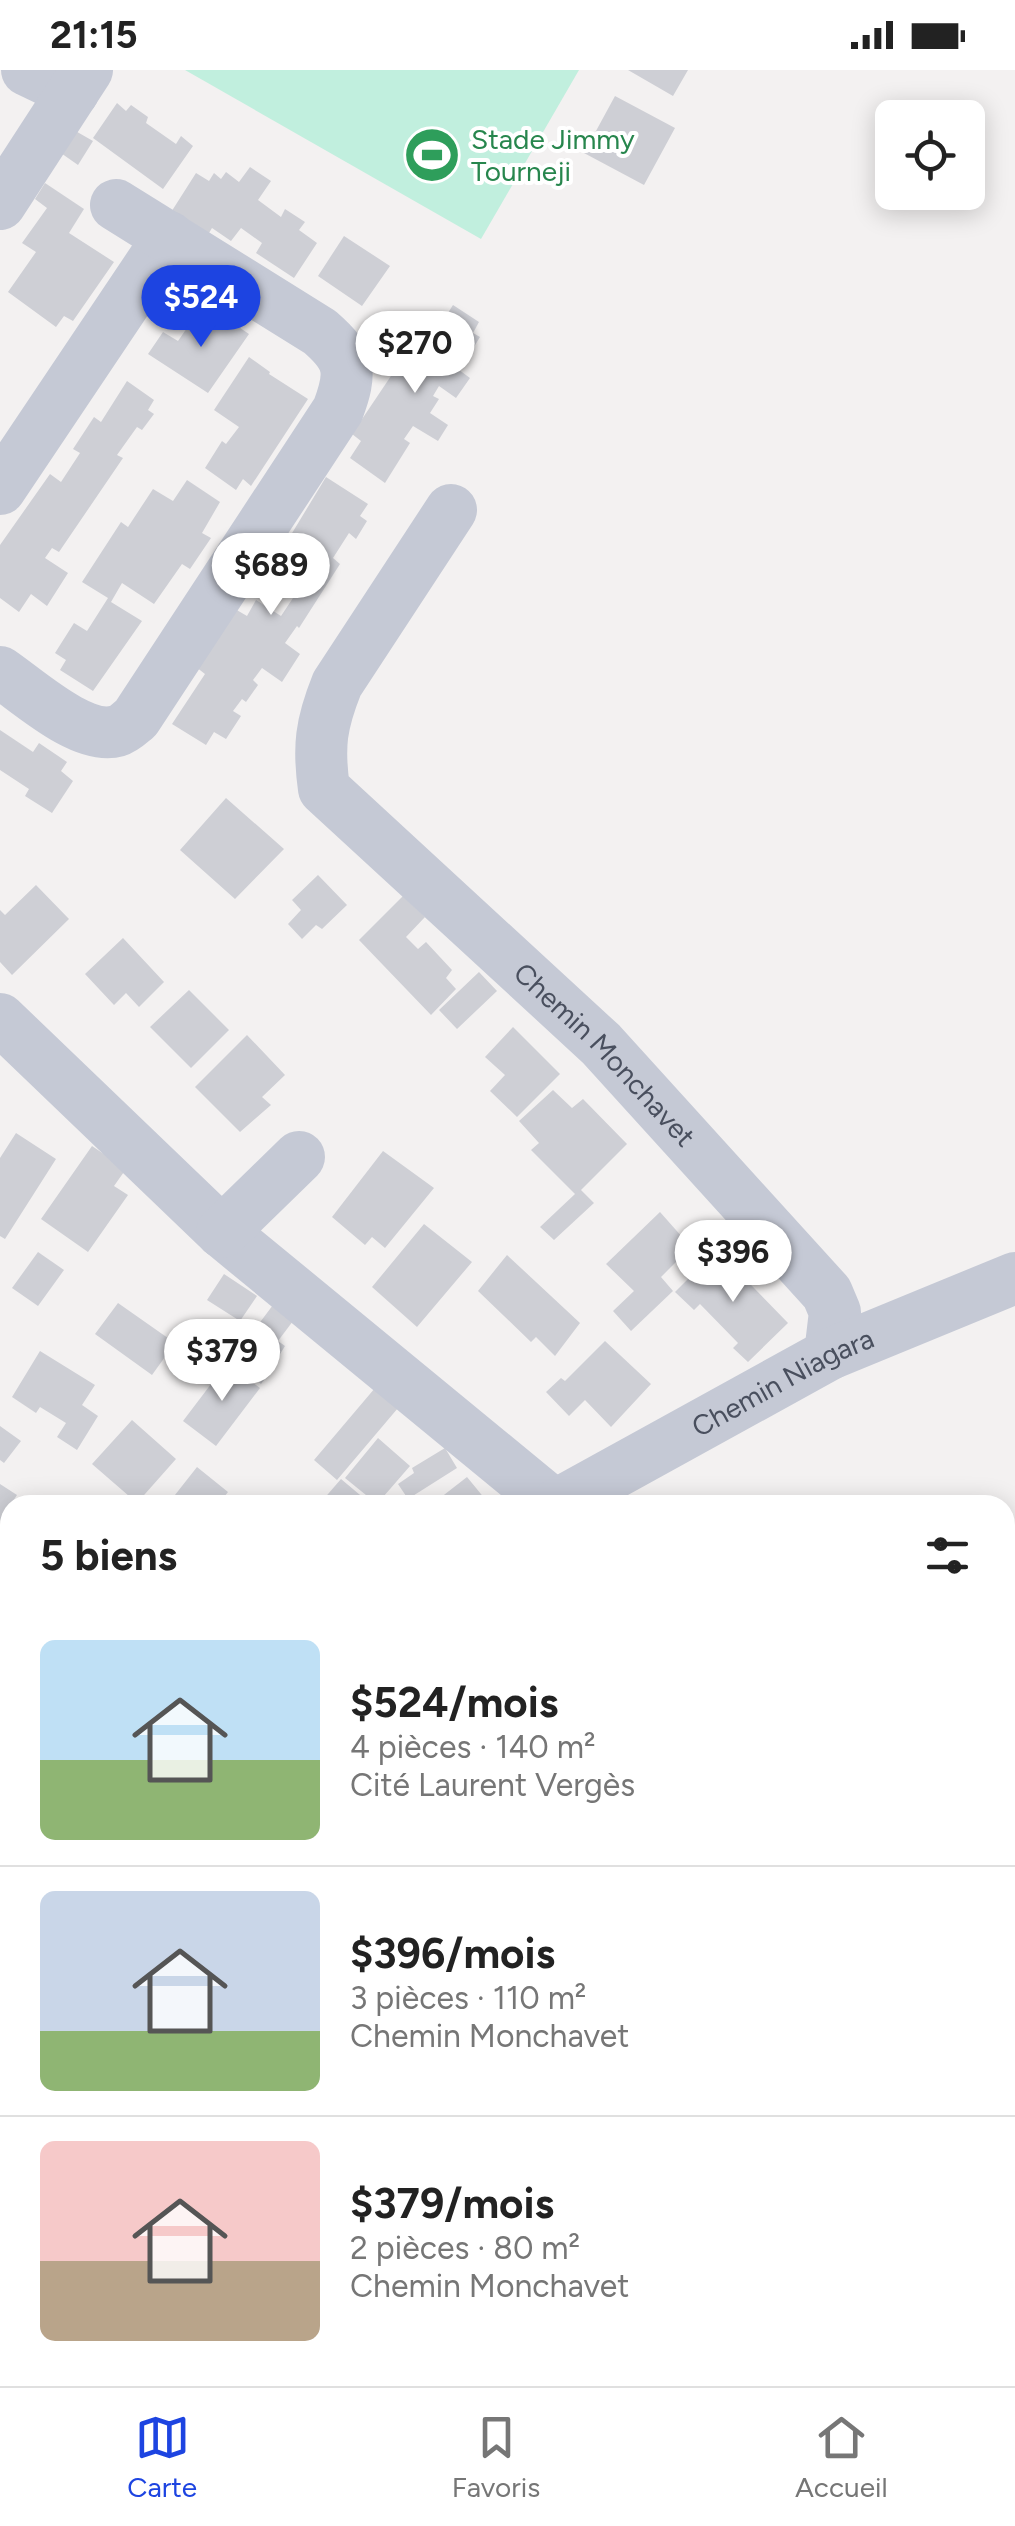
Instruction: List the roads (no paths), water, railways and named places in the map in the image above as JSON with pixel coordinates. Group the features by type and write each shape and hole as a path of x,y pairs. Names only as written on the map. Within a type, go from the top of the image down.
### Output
{"street":[{"path":"0,204 62,77"},
{"path":"0,672 81,727 97,732 119,731 136,718 338,410 348,368 338,348 320,332 116,206"},
{"path":"0,489 169,238"},
{"name":"Chemin Monchavet","path":"451,510 337,684 324,716 319,750 324,788 601,1044 827,1294 835,1312 830,1354"},
{"path":"0,1018 222,1232 543,1495"},
{"path":"222,1232 299,1156"},
{"name":"Chemin Niagara","path":"573,1495 830,1354 1015,1278"}],"place":[{"name":"Stade Jimmy Tourneji","path":"432,155"}]}
